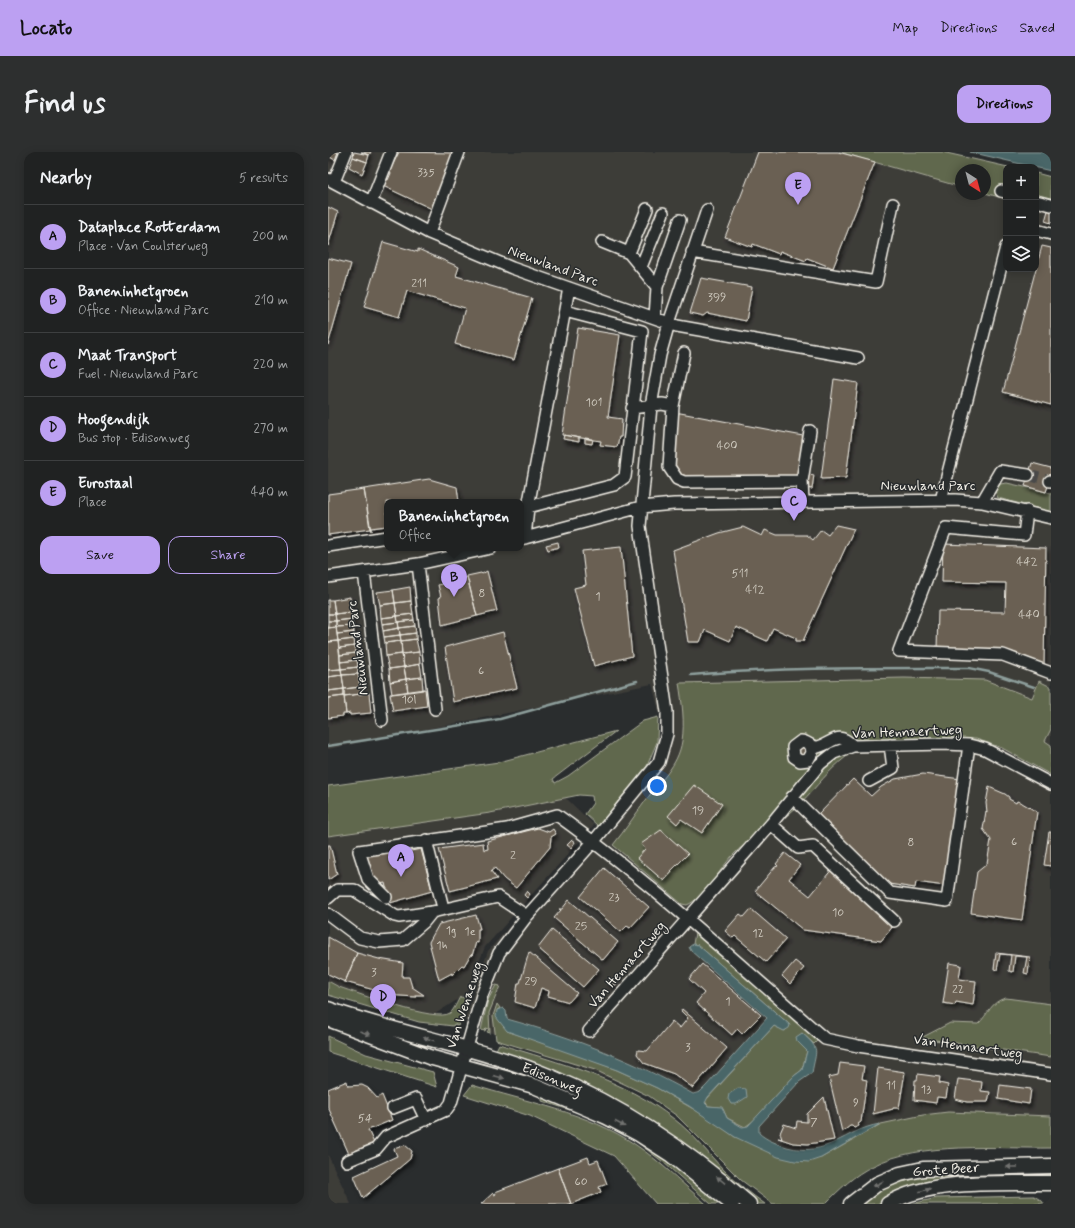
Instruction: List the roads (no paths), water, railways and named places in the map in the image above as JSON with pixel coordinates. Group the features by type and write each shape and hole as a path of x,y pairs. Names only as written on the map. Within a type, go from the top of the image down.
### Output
{"main road":[{"name":"Edisonweg","path":"328,1009 467,1049 550,1076 608,1104 658,1133 721,1180 749,1204"},
{"name":"Edisonweg","path":"328,1019 429,1057 534,1086 608,1117 670,1154 732,1204"},
{"name":"Grote Beer","path":"851,1204 877,1184 900,1174 923,1169 1051,1166"},
{"name":"Grote Beer","path":"888,1204 928,1189 954,1186 1051,1183"}],"street":[{"path":"331,181 346,152"},
{"path":"371,203 391,152"},
{"path":"429,232 459,152"},
{"name":"Nieuwland Parc","path":"331,181 429,232 512,268 677,326 858,358"},
{"path":"1039,202 1051,205"},
{"path":"692,252 876,282 893,204"},
{"path":"629,253 647,209"},
{"path":"641,506 651,406 660,355 692,252 707,210"},
{"path":"641,267 663,213"},
{"path":"654,317 656,287 680,220"},
{"path":"1039,231 1051,234"},
{"path":"602,242 629,253 656,287"},
{"path":"941,500 1003,259"},
{"path":"524,533 569,288"},
{"path":"528,507 614,485 625,477 642,331 565,311"},
{"path":"684,353 673,406 669,467 677,479 684,482 802,481"},
{"path":"632,408 662,404 673,406"},
{"path":"803,502 802,481 810,431"},
{"path":"982,502 1000,471 1028,475"},
{"name":"Nieuwland Parc","path":"524,539 641,506 674,504 941,500 982,502 1051,518"},
{"name":"Van Wenaeweg","path":"347,1161 376,1149 386,1137 446,1110 462,1066 482,995 499,952 527,916 594,841 658,762 667,734 663,678 640,526 641,506"},
{"path":"1026,511 1024,535 946,528 899,651 1003,655 1051,673"},
{"path":"328,546 384,537"},
{"path":"328,577 418,564 475,551"},
{"path":"418,564 435,709"},
{"name":"Nieuwland Parc","path":"364,572 382,720"},
{"path":"808,760 800,761 792,754 792,747 800,741 807,742 811,746 819,747 834,738 841,738 848,740 853,746"},
{"path":"868,781 893,768 890,745"},
{"path":"792,797 890,893 947,901 969,745"},
{"name":"Van Hennaertweg","path":"589,1031 771,824 820,764 834,754 853,746 969,745 985,749 1051,784"},
{"path":"808,760 812,753 811,746"},
{"path":"808,760 814,771"},
{"name":"Van Hennaertweg","path":"426,840 507,829 557,815 617,859 826,1040 1051,1074"},
{"path":"771,824 798,848 813,846 894,921"},
{"path":"386,897 368,879 359,851 426,840 437,910"},
{"path":"328,898 337,890 354,890 395,916 437,910 498,897 527,916"},
{"path":"328,914 360,938 379,942 403,940 437,910"},
{"path":"393,1108 416,1099 426,1120"}],"water":[{"path":"970,152 1051,152 1051,171 1039,168 1039,164 1021,164"},
{"path":"693,944 698,945 790,1025 789,1028 784,1031 774,1026 708,1097 705,1103 708,1106 722,1107 727,1118 742,1127 748,1126 794,1076 802,1070 807,1051 797,1041 796,1037 802,1033 812,1043 816,1050 812,1073 799,1082 759,1126 759,1133 769,1140 787,1147 814,1149 835,1142 867,1127 880,1124 821,1158 809,1162 795,1161 778,1157 735,1137 689,1106 657,1088 617,1070 507,1031 496,1017 497,1010 503,1008 506,1011 507,1019 602,1051 648,1071 693,1094 700,1092 767,1018 691,951 689,947"},
{"path":"738,1088 746,1089 747,1097 736,1104 731,1104 728,1099 729,1094"}],"waterway":[{"path":"691,675 795,669 969,668 989,672 1034,687"},
{"path":"328,746 500,719 637,681"}],"tunnel":[{"path":"1028,475 1050,481"}],"place":[{"name":"Eurostaal","path":"798,205"},
{"name":"Maat Transport","path":"794,521"},
{"name":"Baneninhetgroen","path":"454,597"},
{"name":"Dataplace Rotterdam","path":"401,877"},
{"name":"Hoogendijk","path":"383,1017"}]}
